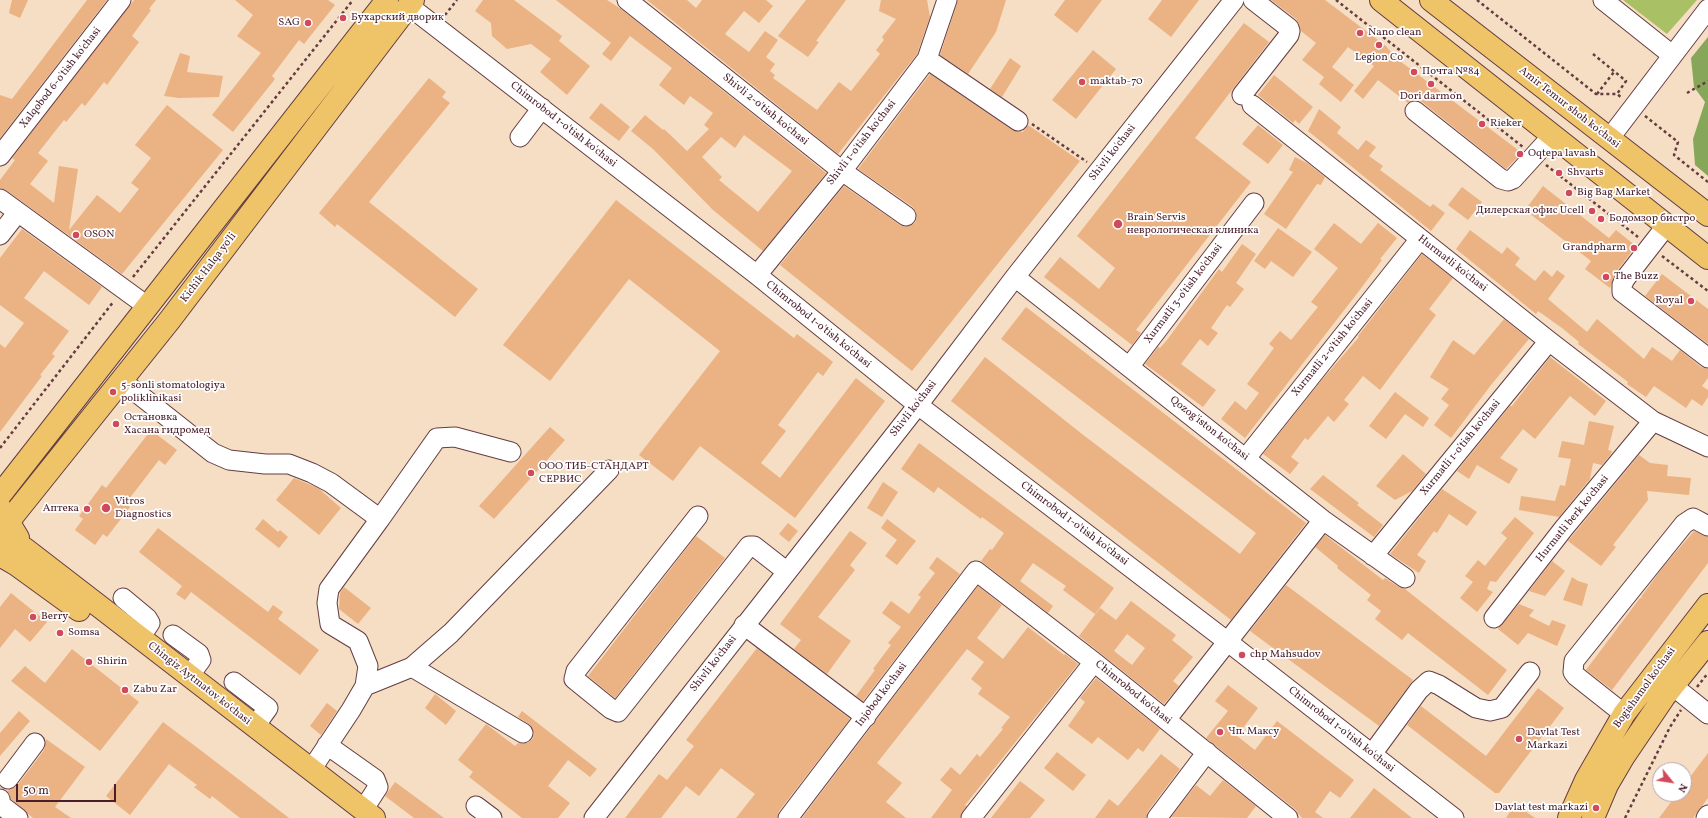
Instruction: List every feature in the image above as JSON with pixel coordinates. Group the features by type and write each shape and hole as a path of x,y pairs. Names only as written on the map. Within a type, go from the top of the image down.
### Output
{"main road":[{"path":"0,495 387,0"},
{"path":"1381,0 1708,258"},
{"name":"Amir Temur shoh ko'chasi","path":"1431,0 1708,215"},
{"name":"Kichik Halqa yo'li","path":"2,525 122,381 413,2"},
{"name":"Chingiz Aytmatov ko'chasi","path":"2,525 25,549 311,770 362,815"},
{"name":"Chingiz Aytmatov ko'chasi","path":"0,555 17,565 362,815"},
{"name":"Bogishamol ko'chasi","path":"1569,818 1589,774 1624,714 1708,605"},
{"name":"Bogishamol ko'chasi","path":"1593,818 1615,770 1642,728 1681,692 1708,642"}],"street":[{"name":"Xalqobod 6-o'tish ko'chasi","path":"0,156 121,0"},
{"name":"Shivli 1-o'tish ko'chasi","path":"757,276 842,171 927,59 947,0"},
{"name":"Shivli ko'chasi","path":"594,818 786,571 918,405 1015,277 1234,0"},
{"name":"Hurmatli ko'chasi","path":"1252,0 1289,28 1290,31 1289,35 1247,100 1549,341 1653,421 1708,447"},
{"path":"1603,0 1672,55"},
{"name":"Chimrobod 1-o'tish ko'chasi","path":"413,2 542,108 757,276 918,405 1228,642 1454,818"},
{"name":"Shivli 2-o'tish ko'chasi","path":"632,2 842,171 906,216"},
{"path":"1609,139 1708,9"},
{"path":"927,59 1018,121"},
{"path":"520,137 542,108"},
{"path":"1415,111 1501,180 1508,181 1513,179 1553,135"},
{"path":"0,199 147,306"},
{"name":"Xurmatli 3-o'tish ko'chasi","path":"1129,367 1254,202"},
{"path":"0,235 18,212"},
{"path":"1666,225 1625,279 1622,285 1622,292 1708,358"},
{"name":"Xurmatli 2-o'tish ko'chasi","path":"1246,458 1420,239"},
{"name":"Qozog'iston ko'chasi","path":"1015,277 1323,520 1405,578"},
{"name":"Xurmatli 1-o'tish ko'chasi","path":"1373,556 1549,341"},
{"path":"122,381 213,453 229,460 265,464 289,464 312,473 331,483 380,519"},
{"name":"Hurmatli berk ko'chasi","path":"1494,618 1564,528 1653,421"},
{"path":"311,770 351,710 365,686 368,666 358,641 330,624 327,603 329,589 438,438 455,437 511,452"},
{"path":"365,686 412,667 451,634 609,470"},
{"path":"698,516 576,671 574,679 611,709 618,712 748,546 754,546 786,571"},
{"path":"1624,714 1576,676 1573,672 1574,661 1684,524 1693,518 1708,526"},
{"path":"1166,720 1323,520"},
{"name":"Chimrobod ko'chasi","path":"975,571 1094,662 1288,818"},
{"name":"Injobod ko'chasi","path":"788,818 866,717 975,571"},
{"path":"123,598 147,618 150,624 140,638"},
{"path":"744,625 866,717"},
{"path":"173,634 199,654 201,660 189,676"},
{"path":"971,818 1094,662"},
{"path":"412,667 523,733"},
{"path":"1372,754 1419,690 1429,681 1439,685 1476,708 1490,711 1502,708 1530,672"},
{"path":"234,682 268,708 255,726"},
{"path":"1681,692 1708,714"},
{"path":"3,781 35,743"},
{"path":"327,745 375,779 378,786 362,815"},
{"path":"1157,818 1207,752"},
{"path":"0,799 1,805 18,818"},
{"path":"476,806 492,818"}],"path":[{"path":"0,448 353,0"},
{"path":"1477,0 1596,94 1617,94 1633,106 1678,142 1674,155 1708,182"},
{"path":"1593,54 1626,81 1617,94"},
{"path":"1596,94 1614,72"},
{"path":"1687,93 1708,81"},
{"path":"1018,121 1027,121 1099,170"},
{"path":"1625,818 1670,727 1681,692 1708,673"}],"green space":[{"path":"1623,0 1697,0 1667,34"},
{"path":"1708,37 1708,176 1695,165 1693,139 1705,102 1694,87 1691,58"}],"building":[{"path":"12,0 28,0 20,18 9,13"},
{"path":"87,0 107,0 0,138 0,95 12,99"},
{"path":"134,0 156,0 149,9 151,10 132,36 139,42 107,85 104,82 85,106 82,103 66,122 64,120 38,153 48,161 30,184 54,203 59,166 78,169 69,230 97,195 120,213 139,189 131,183 151,158 135,145 167,105 223,150 122,274 6,190 0,188 0,180 15,160 12,158"},
{"path":"235,0 328,0 335,5 304,44 299,40 272,76 275,79 233,132 212,115 261,53 237,36 253,15"},
{"path":"483,0 514,0 562,36 559,41 590,66 567,95 540,72 551,59 531,44 507,49 492,36 491,23 475,11"},
{"path":"556,0 607,0 621,9 826,173 763,251 713,210 653,149 631,131 645,115 663,130 664,129 687,151 709,129 704,125 713,113 690,96 684,105 659,85 672,68 630,36 611,61 602,54 611,43","holes":["744,135 792,171 758,212 719,180 722,177 702,157 721,137 735,148"]},
{"path":"647,0 687,0 696,8 702,0 766,0 773,6 759,23 744,11 725,34 749,52 765,31 778,40 766,57 775,64 770,71 775,75 773,78 817,110 839,82 851,91 880,54 876,50 884,40 882,37 896,19 879,11 881,0 927,0 930,17 917,54 838,154"},
{"path":"806,0 846,0 816,41 819,42 808,57 778,36"},
{"path":"958,0 1006,0 996,32 968,74 940,55"},
{"path":"1065,0 1102,0 1077,33 1054,15"},
{"path":"1162,0 1199,0 1171,37 1148,19"},
{"path":"1271,0 1325,0 1386,46 1396,58 1522,153 1506,169 1422,102 1416,100 1408,103 1378,80 1363,99 1354,91 1374,66 1348,47 1332,67 1354,85 1341,102 1319,84 1324,77 1302,60 1316,43 1301,31 1296,19"},
{"path":"1244,23 1269,42 1195,138 1251,182 1136,330 1141,333 1132,345 1044,277 1060,257 1099,289 1115,268 1077,236"},
{"path":"1093,50 1116,69 1076,119 1052,100"},
{"path":"180,53 190,56 187,72 223,76 219,97 179,98 164,96"},
{"path":"1010,58 1021,66 1002,97 990,89"},
{"path":"930,74 1012,130 1023,132 1028,125 1080,161 912,371 780,265 844,186 900,225 905,227 915,223 917,217 913,207 858,169"},
{"path":"1274,75 1313,107 1299,124 1295,120 1293,123 1258,95"},
{"path":"429,78 446,92 442,97 450,103 369,202 478,289 455,317 337,224 335,227 319,213"},
{"path":"601,103 630,127 619,141 589,118"},
{"path":"1319,109 1341,127 1337,133 1358,150 1366,140 1376,147 1369,156 1383,166 1380,170 1430,207 1433,204 1445,213 1431,231 1308,131"},
{"path":"1258,125 1283,145 1268,164 1242,144"},
{"path":"1295,157 1307,163 1325,177 1321,185 1317,184 1286,229 1264,214 1293,172 1289,170"},
{"path":"1543,186 1609,238 1616,230 1636,246 1616,272 1610,288 1585,269 1591,261 1525,210"},
{"path":"1462,187 1482,202 1468,220 1448,205"},
{"path":"616,200 794,338 797,334 833,362 823,376 818,372 778,425 786,431 761,463 780,478 856,378 885,401 795,518 700,446 673,481 639,455 720,351 629,279 550,381 503,345"},
{"path":"1334,223 1361,244 1378,223 1397,238 1380,259 1382,260 1359,291 1245,438 1221,419 1235,401 1246,410 1259,393 1247,384 1274,348 1269,344 1280,331 1291,340 1318,307 1311,302 1338,268 1314,249"},
{"path":"1278,228 1312,252 1293,277 1271,261 1265,269 1254,261"},
{"path":"22,229 102,287 89,305 44,271 24,298 69,331 52,354 55,356 40,375 42,376 0,432 0,344 5,348 24,323 0,305 0,258"},
{"path":"1470,230 1502,254 1507,247 1520,258 1515,265 1535,281 1544,270 1552,277 1557,270 1565,276 1548,299 1587,332 1597,319 1644,359 1652,347 1672,361 1680,350 1701,367 1708,369 1708,378 1702,386 1708,390 1708,397 1702,406 1692,399 1686,408 1654,386 1646,397 1627,384 1628,382 1578,344 1579,342 1562,328 1538,311 1536,314 1456,249"},
{"path":"1242,244 1256,254 1236,283 1244,289 1230,307 1227,305 1211,328 1218,333 1208,346 1200,339 1181,364 1216,390 1203,407 1145,364 1158,347 1160,348 1167,340 1219,269 1222,272"},
{"path":"1422,254 1453,278 1429,309 1436,315 1380,390 1363,376 1344,400 1349,404 1334,422 1328,416 1308,440 1305,438 1291,457 1299,463 1290,474 1263,454 1321,381 1359,337 1358,336"},
{"path":"1662,274 1708,309 1708,344 1645,296"},
{"path":"1026,307 1306,523 1231,620 951,401 985,357 1082,434 1240,554 1256,533 1001,339"},
{"path":"1504,319 1529,339 1491,385 1451,438 1434,425 1449,405 1441,399 1449,389 1430,377 1453,340 1474,355"},
{"path":"1550,357 1606,401 1595,416 1570,396 1535,439 1523,429 1500,458 1518,469 1509,484 1477,465 1469,479 1457,471 1510,406 1512,406"},
{"path":"1395,392 1429,418 1423,427 1405,414 1386,439 1369,426"},
{"path":"1589,421 1614,426 1608,450 1612,451 1611,454 1602,465 1593,463 1590,479 1559,517 1519,510 1521,496 1555,501 1560,485 1565,486 1571,459 1558,457 1562,441 1584,445"},
{"path":"550,427 565,440 494,519 479,506"},
{"path":"151,430 177,450 165,465 159,460 126,503 130,507 107,537 103,534 95,545 75,530 83,519 79,516 102,485 106,488"},
{"path":"919,443 1114,588 1095,614 1063,590 1066,586 1033,563 1020,581 1053,606 1048,613 981,561 990,549 992,550 1004,533 982,517 981,519 938,487 934,493 901,469"},
{"path":"1403,454 1426,474 1412,491 1395,500 1376,486"},
{"path":"1639,455 1650,463 1668,465 1667,476 1691,478 1689,495 1647,491 1648,500 1613,545 1616,547 1601,566 1568,541"},
{"path":"1323,475 1359,503 1357,505 1383,525 1374,537 1310,489"},
{"path":"294,478 318,488 341,508 319,535 276,500"},
{"path":"883,482 898,492 882,517 867,508"},
{"path":"1442,489 1477,512 1467,526 1449,514 1437,533 1434,531 1417,555 1426,561 1419,573 1390,554"},
{"path":"1515,517 1534,533 1496,582 1490,581 1487,589 1493,592 1477,612 1460,598 1473,582 1465,576 1478,560 1485,566 1507,538 1501,533"},
{"path":"263,519 278,532 280,530 288,537 279,548 255,529"},
{"path":"887,519 916,541 897,565 885,556 897,540 881,528"},
{"path":"788,523 798,531 789,542 779,534"},
{"path":"158,528 268,612 273,605 283,612 278,619 319,650 300,675 191,592 185,600 176,594 182,586 139,552"},
{"path":"850,531 867,543 850,565 855,570 818,617 851,641 827,674 794,649 801,640 780,624"},
{"path":"1694,531 1708,537 1708,563 1612,690 1586,670 1640,598 1643,598 1641,597 1663,567"},
{"path":"1325,535 1383,580 1385,578 1405,589 1507,670 1488,695 1408,633 1402,640 1375,619 1381,611 1367,600 1371,595 1337,568 1338,566 1315,547"},
{"path":"696,536 725,558 615,698 588,676"},
{"path":"937,557 960,574 863,701 856,696 875,670 873,669 891,645 888,643 901,627 882,613 891,601 909,614 921,597 918,595 935,573 929,568"},
{"path":"1552,561 1565,571 1545,596 1529,591"},
{"path":"1572,577 1578,581 1588,584 1582,606 1563,600"},
{"path":"1286,585 1413,680 1379,726 1250,631"},
{"path":"978,586 1002,605 977,638 1003,659 1028,627 1078,664 965,805 967,806 960,818 931,818 952,790 940,780 951,767 960,775 977,754 980,757 1003,729 1001,728 1010,717 978,694 982,688 971,679 984,662 967,649 877,763 902,783 886,802 906,818 802,818"},
{"path":"344,587 371,608 358,624 339,609 340,593"},
{"path":"11,593 47,622 30,642 15,629 0,648 0,607"},
{"path":"1131,601 1176,635 1172,640 1193,657 1173,681 1179,686 1164,704 1079,636 1100,608 1116,620","holes":["1127,634 1145,648 1132,665 1114,651"]},
{"path":"1519,604 1534,610 1529,616 1549,626 1552,620 1566,625 1557,646 1528,633 1518,645 1498,629"},
{"path":"757,648 850,719 779,811 777,818 736,818 755,794 721,768 699,796 686,786 661,818 625,818 659,774 667,780 694,746 686,740"},
{"path":"72,649 139,702 100,751 11,681 25,666 45,683"},
{"path":"1096,678 1160,729 1143,752 1138,748 1128,760 1098,737 1092,744 1068,726 1085,702 1080,698"},
{"path":"1228,685 1258,708 1237,736 1255,750 1277,721 1354,780 1340,798 1330,791 1315,812 1323,818 1302,818 1295,809 1206,738 1228,711 1215,701"},
{"name":"Davlat Test Markazi","path":"1538,688 1564,708 1499,793 1495,793 1407,725 1421,706 1486,756"},
{"path":"435,694 456,711 446,725 425,708"},
{"path":"327,703 337,711 321,735 310,726"},
{"path":"19,711 30,721 0,756 0,733"},
{"path":"522,711 597,769 590,777 568,760 548,786 570,803 558,818 522,818 469,777 473,772 458,760 486,724 515,746 518,743 523,744 529,742 533,738 534,733 529,724 518,717"},
{"path":"163,722 289,818 240,818 212,796 210,799 194,787 197,785 169,764 130,815 106,796"},
{"path":"46,739 85,767 55,807 71,818 33,818 11,799 7,791 17,786 44,750"},
{"path":"1057,752 1086,775 1073,791 1044,768"},
{"path":"1708,753 1708,798 1693,818 1659,818 1671,802 1692,802 1692,774"},
{"path":"1161,754 1180,769 1148,811 1146,818 1095,818 1109,799 1118,806"},
{"path":"1223,780 1256,806 1247,818 1171,817 1196,785 1210,796"},
{"path":"1020,781 1045,800 1030,818 991,818"},
{"path":"395,782 444,818 414,818 385,796"},
{"path":"1374,788 1412,818 1350,818"},
{"path":"1515,804 1535,818 1506,818"}],"place":[{"name":"Бухарский дворик","path":"343,18"},
{"name":"SAG","path":"308,23"},
{"name":"Nano clean","path":"1360,33"},
{"name":"Legion Co","path":"1379,45"},
{"name":"Почта №84","path":"1414,72"},
{"name":"maktab-70","path":"1082,82"},
{"name":"Dori darmon","path":"1431,84"},
{"name":"Rieker","path":"1482,124"},
{"name":"Oqtepa lavash","path":"1520,154"},
{"name":"Shvarts","path":"1559,173"},
{"name":"Big Bag Market","path":"1569,193"},
{"name":"Дилерская офис Ucell","path":"1592,211"},
{"name":"Бодомзор бистро","path":"1601,219"},
{"name":"Brain Servis неврологическая клиника","path":"1118,224"},
{"name":"OSON","path":"76,235"},
{"name":"Grandpharm","path":"1634,248"},
{"name":"The Buzz","path":"1606,277"},
{"name":"Royal","path":"1691,301"},
{"name":"5-sonli stomatologiya poliklinikasi","path":"113,392"},
{"name":"Остановка Хасана гидромед","path":"116,424"},
{"name":"ООО ТИБ-СТАНДАРТ СЕРВИС","path":"531,473"},
{"name":"Vitros Diagnostics","path":"106,508"},
{"name":"Аптека","path":"87,509"},
{"name":"Berry","path":"33,617"},
{"name":"Somsa","path":"60,633"},
{"name":"chp Mahsudov","path":"1242,655"},
{"name":"Shirin","path":"89,662"},
{"name":"Zabu Zar","path":"125,690"},
{"name":"Чп. Максу","path":"1220,732"},
{"name":"Davlat Test Markazi","path":"1519,739"},
{"name":"Davlat test markazi","path":"1596,808"}]}
